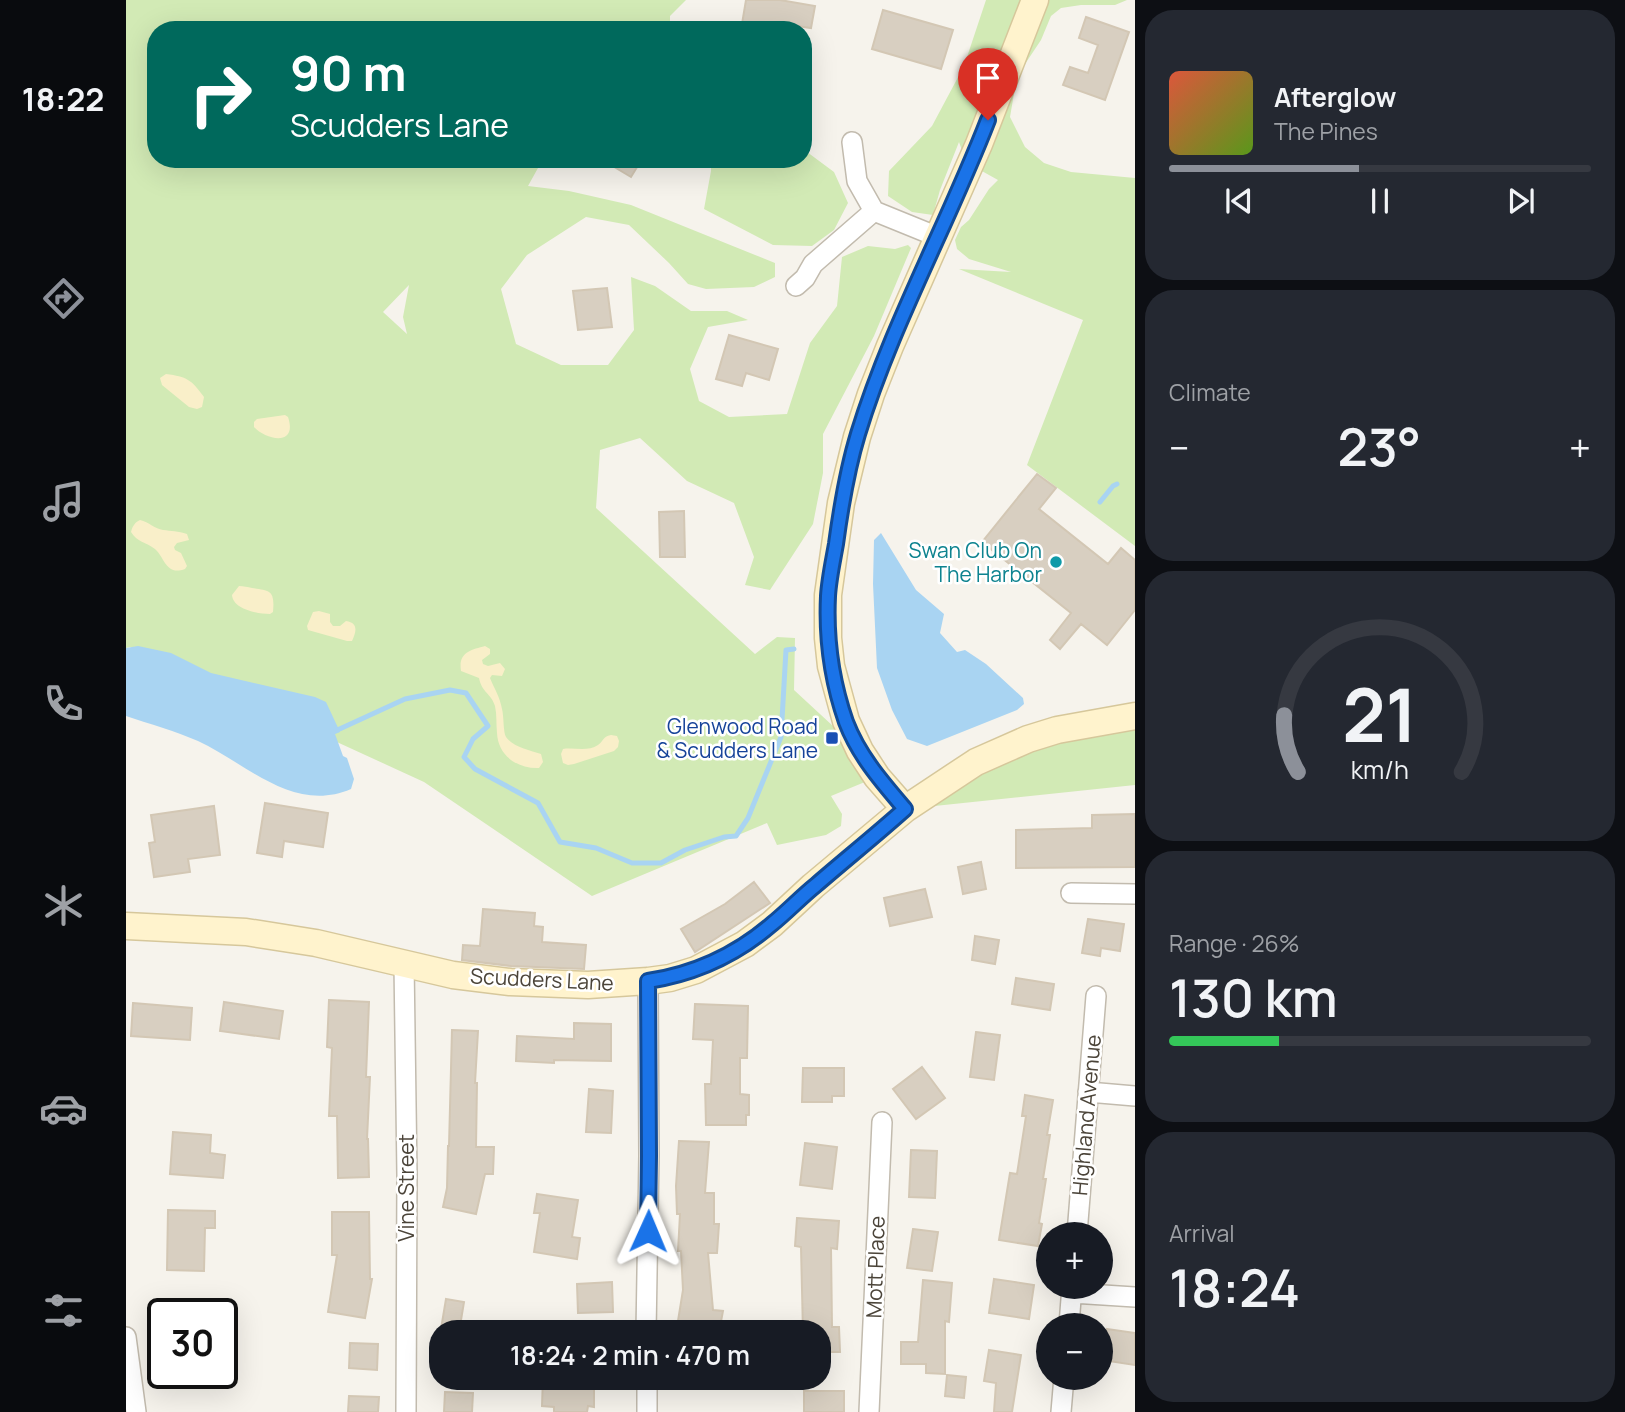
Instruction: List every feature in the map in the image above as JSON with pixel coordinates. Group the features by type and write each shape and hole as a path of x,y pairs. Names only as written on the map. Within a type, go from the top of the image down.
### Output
{"main road":[{"path":"905,809 877,777 860,751 846,722 831,666 828,595 842,503 857,437 890,346 979,144 1035,0"},
{"name":"Scudders Lane","path":"126,926 246,932 316,943 453,975 510,982 588,985 670,978 696,970 745,944 772,924 905,809 976,762 1028,739 1057,730 1135,716"}],"street":[{"path":"852,142 857,181 874,211 938,237"},
{"path":"796,286 805,278 813,264 874,211"},
{"path":"1072,893 1135,894"},
{"name":"Vine Street","path":"404,963 406,1412"},
{"path":"646,1320 648,981"},
{"name":"Highland Avenue","path":"1078,1222 1096,996"},
{"path":"1088,1092 1135,1096"},
{"name":"Mott Place","path":"869,1412 882,1122"},
{"path":"1113,1295 1135,1297"},
{"path":"126,1338 136,1412"},
{"path":"646,1390 647,1412"},
{"path":"1061,1412 1063,1390"}],"green space":[{"path":"126,0 686,0 670,16 670,21 147,21 147,168 538,168 528,186 569,191 631,205 775,263 775,277 754,287 706,289 688,284 629,225 586,217 527,255 501,289 516,344 561,365 608,365 634,330 631,277 655,286 691,311 727,311 748,320 708,327 690,369 699,401 729,417 787,414 810,343 837,306 842,257 868,246 895,249 908,245 911,248 874,336 823,434 823,473 813,524 770,590 745,585 754,557 734,503 687,481 640,438 600,450 596,508 755,654 777,637 795,638 794,690 860,751 877,777 831,796 842,814 841,826 826,835 777,845 767,823 592,896 424,782 130,647 126,648","holes":["409,285 403,317 407,334 383,312"]},
{"path":"986,0 1127,0 1115,5 1061,8 1051,16 1041,40 1017,76 1010,117 1025,147 1044,163 1071,172 1135,178 1135,546 1027,465 1083,320 959,269 1011,272 969,259 957,249 955,240 961,227 998,180 980,170 963,153 959,142 933,215 912,212 888,196 889,171 932,126 964,66"},
{"path":"812,156 834,172 848,203 834,230 812,246 773,245 704,209 711,168 812,168"},
{"path":"1135,716 1135,785 925,807 976,762"}],"sand":[{"path":"166,374 184,378 192,383 204,397 202,407 189,407 162,385 160,378"},
{"path":"285,415 290,427 285,437 266,435 254,427 257,419"},
{"path":"140,520 160,529 187,534 189,540 177,543 174,547 181,553 187,566 185,569 179,571 170,568 155,549 133,535 132,528"},
{"path":"239,586 270,593 273,612 253,612 237,604 232,595"},
{"path":"313,612 330,614 333,626 340,626 346,621 353,624 355,631 352,641 308,630"},
{"path":"485,646 490,649 490,654 482,660 483,664 488,666 500,663 505,669 502,676 492,675 490,678 503,712 506,737 517,746 541,754 543,762 539,768 524,766 505,754 498,741 493,702 479,678 461,671 464,656"},
{"path":"611,735 617,736 619,741 614,751 574,764 563,763 563,749 594,747"}],"water":[{"path":"881,533 916,590 944,614 940,633 957,652 965,650 986,664 1023,698 1024,704 1017,710 927,746 907,739 892,710 877,668 874,540"},
{"path":"138,646 171,653 211,673 315,697 326,702 340,732 335,734 354,779 351,789 330,795 290,791 198,741 126,716 126,648"}],"building":[{"path":"746,0 780,0 815,6 812,22 742,21"},
{"path":"883,10 953,30 941,69 872,49"},
{"path":"1086,17 1129,32 1105,100 1063,85 1070,67 1088,73 1098,45 1079,38"},
{"path":"616,168 636,168 631,177"},
{"path":"607,288 612,327 578,330 573,291"},
{"path":"729,335 778,349 769,380 746,373 742,386 716,379"},
{"name":"Swan Club On The Harbor","path":"1037,474 1056,488 1039,509 1108,564 1121,548 1135,560 1135,610 1107,645 1081,624 1060,649 1050,640 1071,613 982,542"},
{"path":"684,511 685,557 660,557 659,512"},
{"path":"265,803 328,813 323,847 284,841 282,857 257,853"},
{"path":"214,806 220,855 188,859 190,872 154,877 149,843 155,842 151,815"},
{"path":"1135,814 1135,867 1016,868 1016,830 1092,828 1092,815"},
{"path":"981,862 986,889 963,894 958,867"},
{"path":"754,882 770,903 695,952 681,929 725,904"},
{"path":"925,889 932,917 890,926 884,898"},
{"path":"483,909 535,913 534,926 543,927 542,942 586,945 584,969 511,966 462,960 463,945 480,946"},
{"path":"1088,919 1124,924 1120,951 1101,948 1100,956 1082,953"},
{"path":"975,936 999,940 995,964 972,960"},
{"path":"1016,978 1054,984 1050,1010 1012,1004"},
{"path":"329,1000 369,1002 366,1077 370,1077 367,1139 369,1177 338,1178 337,1116 329,1116 332,1048 327,1047"},
{"path":"224,1002 283,1011 279,1039 220,1031"},
{"path":"133,1003 192,1008 190,1040 131,1036"},
{"path":"695,1004 748,1006 747,1058 740,1058 740,1094 749,1095 746,1125 706,1125 705,1084 711,1084 713,1040 693,1039"},
{"path":"574,1023 611,1024 611,1061 516,1061 517,1036 574,1039"},
{"path":"452,1030 478,1031 475,1083 476,1147 494,1147 493,1174 485,1174 476,1214 443,1207 447,1188"},
{"path":"976,1032 1000,1035 994,1080 970,1077"},
{"path":"922,1067 945,1098 916,1119 893,1089"},
{"path":"803,1068 844,1068 844,1096 832,1096 832,1102 802,1102"},
{"path":"589,1089 613,1091 611,1133 586,1132"},
{"path":"1025,1095 1053,1100 1043,1179 1046,1179 1039,1222 1036,1222 1036,1246 999,1240 1010,1173 1017,1174 1026,1116 1022,1116"},
{"path":"173,1132 211,1135 210,1153 225,1155 223,1178 170,1174"},
{"path":"679,1141 709,1142 705,1193 714,1193 714,1224 719,1224 717,1253 708,1253 713,1310 723,1311 721,1320 678,1320 683,1290 681,1251 678,1251 680,1214 677,1214"},
{"path":"805,1143 837,1147 832,1189 800,1185"},
{"path":"911,1150 937,1151 935,1198 909,1197"},
{"path":"537,1194 578,1200 572,1237 580,1238 577,1259 534,1252 540,1213 534,1213"},
{"path":"168,1210 215,1211 215,1228 205,1228 204,1271 167,1270"},
{"path":"332,1212 369,1212 372,1279 365,1318 328,1312 337,1255 332,1255"},
{"path":"797,1218 839,1221 837,1249 831,1248 832,1327 839,1327 840,1352 831,1352 831,1320 803,1320 801,1247 795,1246"},
{"path":"913,1229 938,1232 932,1271 907,1268"},
{"path":"994,1279 1034,1285 1029,1319 989,1313"},
{"path":"923,1280 952,1283 949,1322 945,1321 945,1374 926,1373 926,1364 901,1364 901,1342 918,1342"},
{"path":"612,1282 613,1312 578,1313 577,1284"},
{"path":"446,1299 464,1302 461,1320 442,1320"},
{"path":"1113,1330 1135,1333 1135,1365 1113,1362"},
{"path":"350,1343 378,1344 377,1370 349,1368"},
{"path":"989,1350 1021,1355 1012,1412 994,1412 996,1383 984,1381"},
{"path":"947,1375 966,1377 964,1398 945,1396"},
{"path":"543,1390 594,1390 594,1407 588,1406 587,1412 554,1412 554,1407 542,1406"},
{"path":"804,1391 844,1391 844,1412 804,1412"},
{"path":"445,1392 473,1393 472,1412 444,1412"},
{"path":"349,1396 379,1397 378,1412 348,1412"}],"waterway":[{"path":"1100,502 1117,484"},
{"path":"333,732 405,699 450,690 466,693 488,726 473,739 464,757 475,769 538,803 560,842 596,848 632,863 661,863 685,850 724,837 736,836 748,818 781,737 786,650 794,649"}],"place":[{"name":"Swan Club On The Harbor","path":"1056,562"},
{"name":"Glenwood Road & Scudders Lane","path":"832,738"}],"route":[{"path":"648,1231 648,981 696,970 745,944 772,924 905,809 877,777 846,722 831,666 828,595 842,503 857,437 871,394 988,120"}]}
